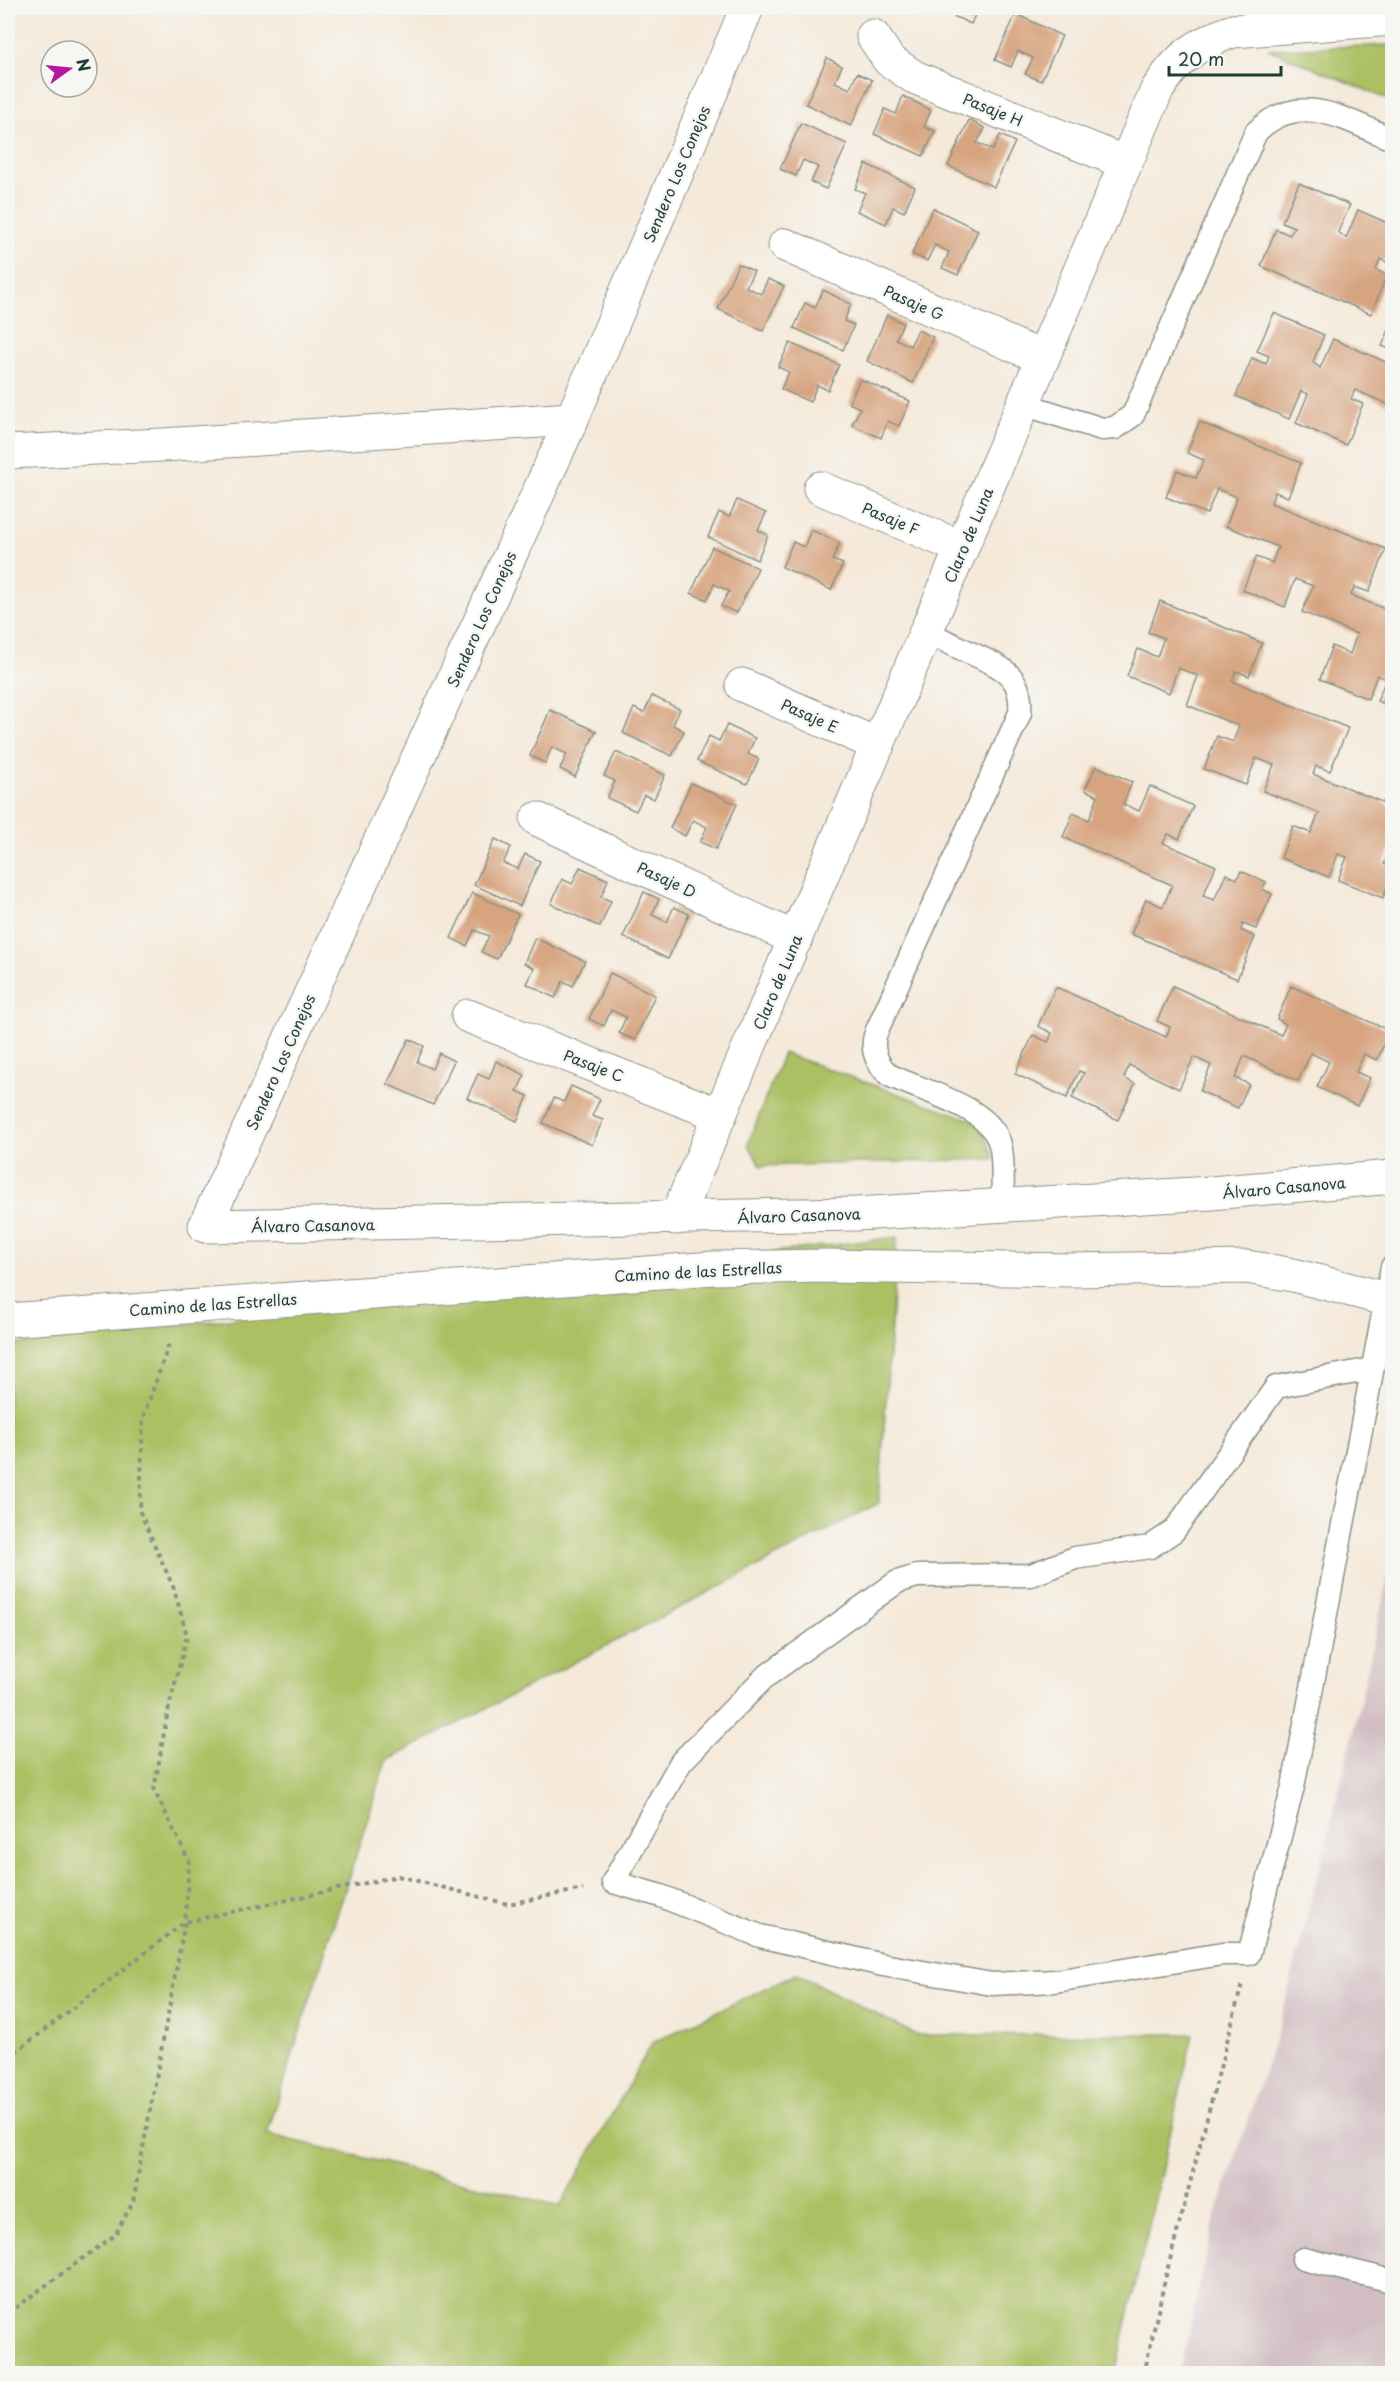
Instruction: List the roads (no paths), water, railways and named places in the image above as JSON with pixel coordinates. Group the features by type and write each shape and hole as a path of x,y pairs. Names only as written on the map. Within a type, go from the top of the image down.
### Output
{"street":[{"name":"Sendero Los Conejos","path":"205,1226 572,419 747,8"},
{"name":"Claro de Luna","path":"676,1218 1157,90 1167,75 1193,49 1212,38 1233,31 1392,19"},
{"name":"Pasaje H","path":"873,36 889,60 914,77 1126,163"},
{"name":"Pasaje G","path":"784,245 1043,358"},
{"path":"8,452 162,445 572,419"},
{"name":"Pasaje F","path":"820,488 962,548"},
{"name":"Pasaje E","path":"742,685 878,746"},
{"name":"Pasaje D","path":"537,819 796,939"},
{"name":"Pasaje C","path":"468,1016 720,1115"},
{"name":"Álvaro Casanova","path":"205,1226 856,1214 1211,1193 1392,1177"},
{"name":"Camino de las Estrellas","path":"8,1320 714,1268 827,1266 1061,1270 1247,1267 1293,1275 1386,1299"}],"lane":[{"path":"1023,404 1102,429 1115,428 1133,415 1256,132 1268,121 1281,113 1298,109 1314,109 1392,139"},
{"path":"926,632 1007,671 1018,688 1021,700 1020,713 874,1037 873,1047 880,1067 889,1075 966,1108 988,1123 1001,1148 1003,1205"},
{"path":"1372,1370 1276,1387 1174,1531 1150,1547 1075,1558 1031,1575 917,1576 897,1582 765,1677 681,1762 613,1882 661,1896 760,1936 883,1965 992,1984 1055,1981 1222,1954 1250,1954 1293,1787 1392,1267"},
{"path":"1303,2259 1392,2281"}]}
